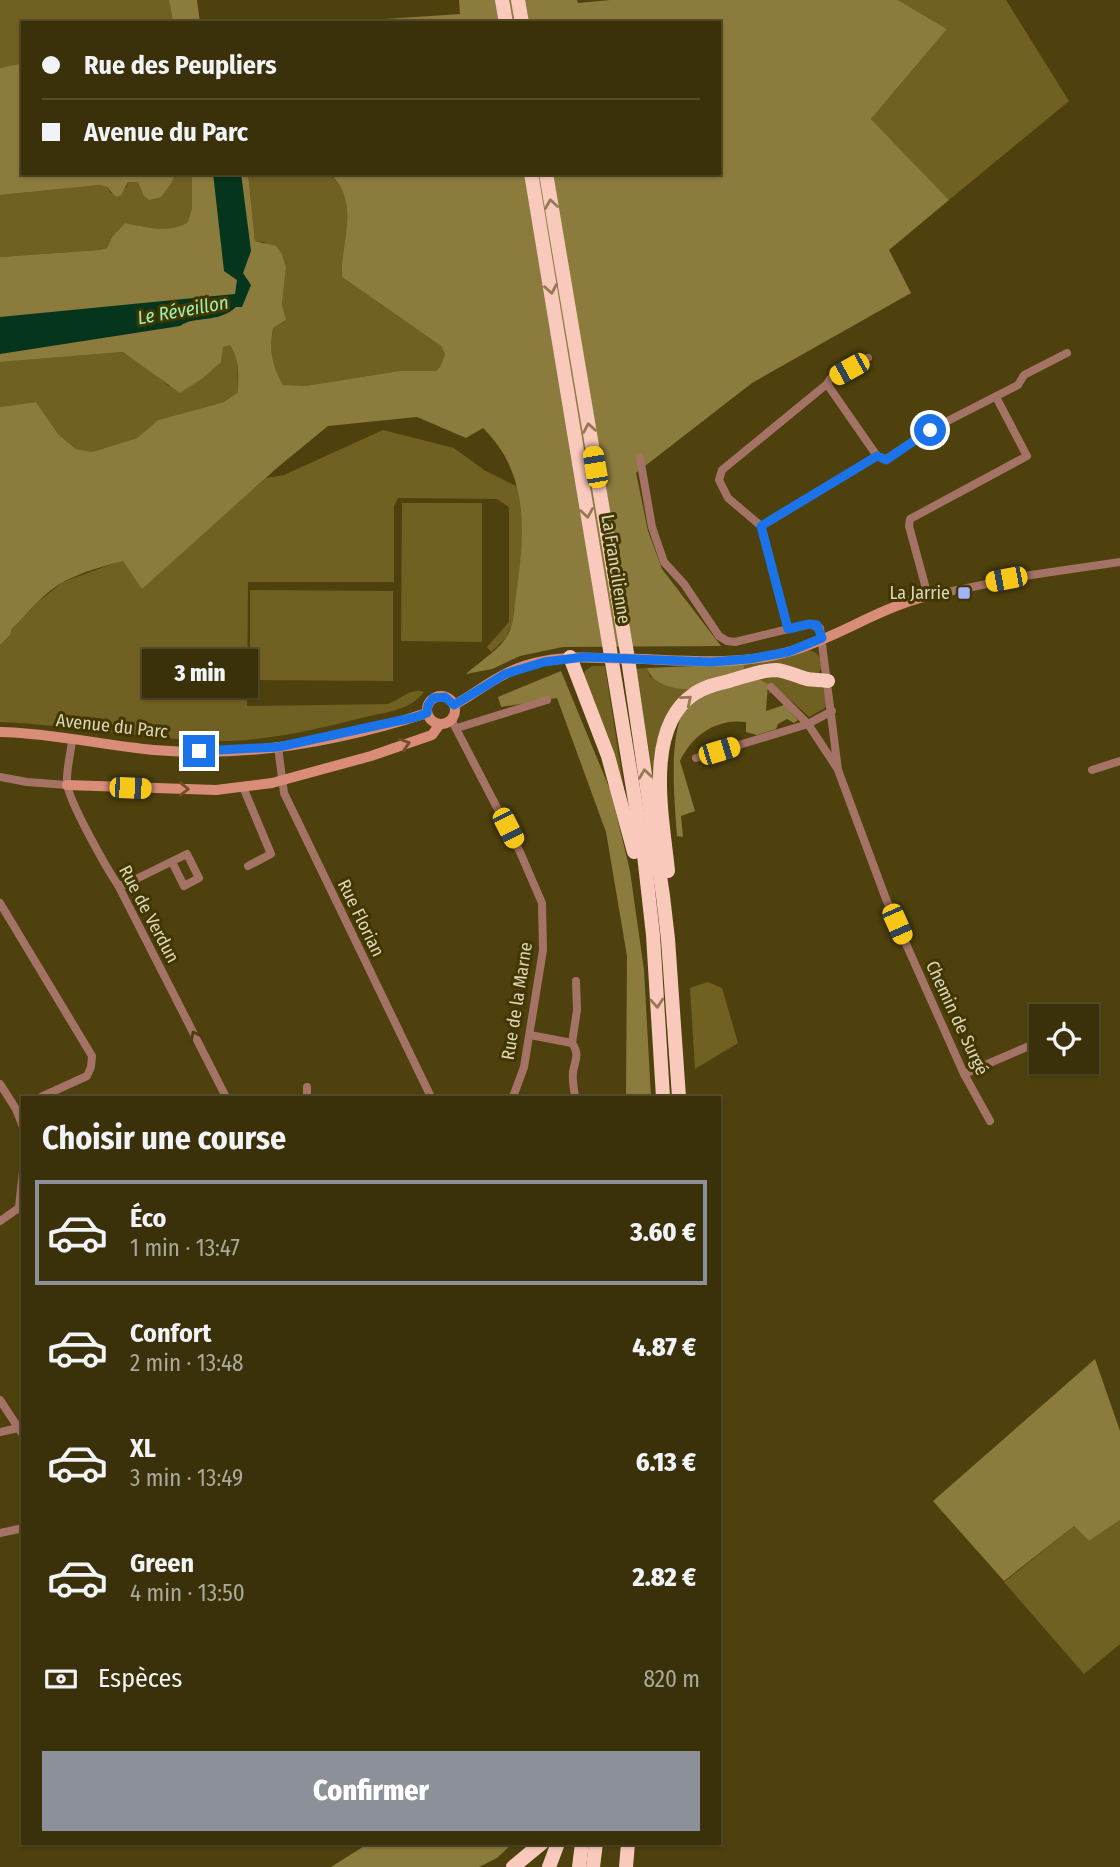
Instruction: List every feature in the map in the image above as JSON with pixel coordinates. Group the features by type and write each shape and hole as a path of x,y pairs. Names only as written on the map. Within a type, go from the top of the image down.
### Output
{"highway":[{"path":"502,0 506,21"},
{"path":"518,0 522,21"},
{"name":"La Francilienne","path":"531,175 643,855 653,935 663,1096"},
{"name":"La Francilienne","path":"546,175 628,659 668,939 679,1096"},
{"path":"570,657 608,756 633,844 642,902 653,935"},
{"path":"668,939 672,917 662,809 661,763 667,727 678,708 692,694 709,686 768,671 779,670 809,679 828,681"},
{"path":"513,1867 540,1845"},
{"path":"549,1867 557,1845"},
{"path":"579,1867 582,1845"},
{"path":"593,1867 596,1845"},
{"path":"626,1867 628,1845"}],"street":[{"path":"827,384 877,456 886,460 930,430 1018,385 1024,375 1068,353"},
{"path":"788,629 761,526 728,498 719,480 722,470 830,379 868,358"},
{"path":"928,596 909,526 910,519 1027,456 996,397"},
{"path":"761,526 877,456"},
{"path":"640,458 652,527 664,562 684,584 719,636 735,642 809,624 817,625 822,638"},
{"path":"454,705 505,674 534,664 570,657 711,662 749,659 788,652 877,613 928,596 1031,575 1120,562"},
{"name":"Chemin de Surgé","path":"822,638 838,770"},
{"name":"Chemin de Surgé","path":"771,687 808,724 838,770 886,899 964,1074 990,1121"},
{"path":"454,723 454,705 445,697 437,697 428,705 427,713 432,721 440,724 454,723 547,700"},
{"path":"696,758 808,724 832,711"},
{"name":"Avenue du Parc","path":"0,732 155,750 232,751 278,747 327,738 427,713"},
{"name":"Rue de la Marne","path":"454,723 520,852 542,903 543,950 530,1035 521,1077 513,1096"},
{"path":"0,777 66,785 216,790 243,787 283,781 432,736 440,724"},
{"path":"66,785 72,740"},
{"name":"Rue Florian","path":"278,747 284,793 431,1096"},
{"path":"1092,771 1120,761"},
{"name":"Rue de Verdun","path":"66,785 225,1096"},
{"path":"243,787 271,854 248,866"},
{"path":"118,885 172,862"},
{"path":"0,903 92,1056 87,1076 43,1096"},
{"path":"575,1096 573,1074 577,1055 572,1043 577,1010 576,981"},
{"path":"530,1035 572,1043"},
{"path":"964,1074 1029,1046"},
{"path":"0,1084 20,1107"},
{"path":"307,1087 307,1096"},
{"path":"0,1221 21,1210"},
{"path":"0,1400 20,1432"},
{"path":"0,1432 20,1432"},
{"path":"0,1533 21,1528"}],"shaded area":[{"path":"0,0 169,0 173,21 21,21 21,63 0,68"},
{"path":"169,0 197,0 200,21 173,21"},
{"path":"459,0 577,0 578,3 610,0 898,0 947,29 871,119 949,200 889,250 911,293 752,383 636,473 648,531 662,569 721,646 563,647 520,656 492,669 466,674 498,647 511,628 522,528 516,485 498,446 483,428 466,438 417,417 328,426 278,467 142,589 123,561 79,575 58,585 44,596 0,645 0,407 36,402 58,434 76,449 92,452 137,438 158,420 224,402 238,392 238,380 237,362 230,345 223,347 221,362 180,393 123,352 0,362 0,257 107,248 112,237 125,223 158,229 181,226 188,222 192,207 192,175 248,175 255,241 276,246 282,254 286,268 282,304 286,320 273,328 271,344 274,364 283,385 305,386 399,371 436,371 445,354 441,346 342,277 347,213 343,192 332,175 721,175 721,21 355,21 460,14"},
{"path":"898,0 1006,0 1069,101 949,200 871,119 947,29"},
{"path":"21,63 21,175 174,175 172,182 161,197 149,200 143,195 138,182 128,182 121,195 116,197 107,187 100,185 0,195 0,68"},
{"path":"174,175 192,175 192,207 188,222 181,226 158,228 125,223 112,237 107,248 0,257 0,195 100,185 107,187 111,193 126,188 128,182 138,182 143,195 172,182"},
{"path":"248,175 332,175 343,192 347,213 342,277 441,346 445,354 440,367 436,371 399,371 305,386 283,386 274,365 271,344 273,328 286,320 282,304 286,268 264,242 255,241"},
{"path":"230,344 237,356 238,392 224,402 158,420 137,438 92,452 76,449 58,434 36,402 0,407 0,362 123,352 169,386"},
{"path":"383,430 454,448 484,470 518,487 522,512 522,559 512,624 506,638 491,652 487,647 509,622 509,507 497,499 398,498 394,506 394,582 248,582 247,706 388,704 410,693 424,692 411,703 386,713 307,731 232,741 160,738 0,722 0,645 39,601 63,582 123,560 142,588 266,478 284,475"},
{"path":"402,503 482,503 482,642 401,641"},
{"path":"250,590 393,591 393,681 250,680"},
{"path":"808,650 817,654 821,660 822,667 817,676 745,669 743,664"},
{"path":"743,664 745,669 691,689 661,683 647,668"},
{"path":"592,666 605,666 627,808 583,678 585,671"},
{"path":"647,668 650,677 696,689 686,696 654,782 636,669"},
{"path":"561,671 611,792 630,871 644,970 651,1096 626,1096 627,956 606,832 557,698 501,707 498,697"},
{"path":"776,675 823,688 828,702 825,708 809,717 776,687 769,694 768,684 757,678"},
{"path":"757,678 768,684 766,711 784,705 798,720 794,723 787,719 778,724 776,729 757,735 746,732 746,722 725,723 707,730 691,743 680,761 695,811 681,816 683,837 677,836 675,742 685,708 694,698"},
{"path":"708,982 722,988 738,1043 695,1069 690,988"},
{"path":"1095,1359 1120,1431 1120,1520 1089,1541 1074,1526 1004,1581 933,1501"},
{"path":"1120,1520 1120,1644 1084,1674 1004,1582 1074,1526 1089,1541"},
{"path":"366,1845 511,1845 497,1858 479,1867 331,1867"}],"water":[{"name":"Le Réveillon","path":"213,175 241,175 251,251 243,273 251,285 242,307 236,307 222,316 180,326 0,354 0,317 235,294 237,280 224,271"}],"place":[{"name":"La Jarrie","path":"964,593"}],"route":[{"path":"199,751 278,747 416,717 427,713 433,698 445,697 454,705 505,674 570,657 711,662 788,652 822,638 817,625 788,629 761,526 877,456 886,460 930,430"}]}
